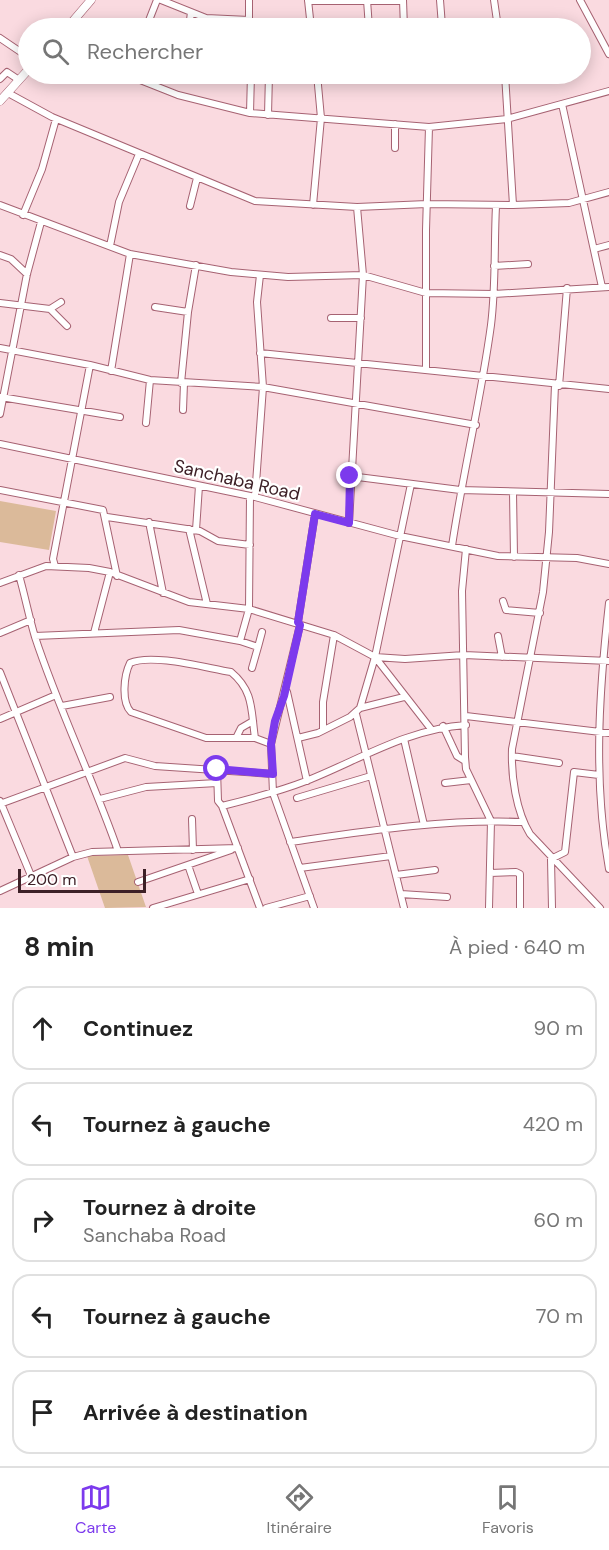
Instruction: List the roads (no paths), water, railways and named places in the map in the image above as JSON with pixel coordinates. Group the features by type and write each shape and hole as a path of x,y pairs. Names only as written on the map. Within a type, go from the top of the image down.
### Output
{"main road":[{"path":"76,18 91,0"},
{"path":"0,100 18,82"}],"street":[{"path":"151,18 159,0 206,18"},
{"path":"249,0 249,18"},
{"path":"310,18 308,0 403,0 404,18"},
{"path":"441,0 442,18"},
{"path":"494,0 497,18"},
{"path":"580,0 590,18"},
{"path":"367,1 368,18"},
{"path":"190,18 191,12"},
{"path":"591,20 609,54"},
{"path":"0,38 18,50"},
{"path":"0,79 7,72 18,79"},
{"path":"152,84 178,94 250,113 429,127 507,119 609,91"},
{"path":"250,113 251,84"},
{"path":"268,115 269,84"},
{"path":"313,205 321,118 318,84"},
{"path":"505,84 513,206"},
{"path":"8,93 56,119 255,201 357,207 427,204 513,206 569,203 609,192"},
{"path":"0,205 130,254 260,275 363,275 426,293 494,294 605,287 594,249 562,104"},
{"path":"23,215 42,169 56,119"},
{"path":"395,124 395,148"},
{"path":"426,368 429,127"},
{"path":"110,246 119,202 139,154"},
{"path":"190,206 196,178"},
{"path":"452,546 460,490 476,425 484,376 494,294 496,206"},
{"path":"349,523 363,275 357,207"},
{"path":"0,414 27,274 40,222"},
{"path":"594,249 609,245"},
{"path":"111,371 130,254"},
{"path":"0,255 10,259 27,274"},
{"path":"494,266 528,264"},
{"path":"183,410 188,312 196,265"},
{"path":"240,641 249,609 252,496 263,387 257,302 260,275"},
{"path":"567,288 557,385 547,558 540,613 512,756 522,822 551,859 600,908"},
{"path":"0,303 50,309 61,302"},
{"path":"155,307 188,312"},
{"path":"50,309 67,326"},
{"path":"331,318 361,318"},
{"path":"0,348 90,365 150,380 263,387 476,425"},
{"path":"260,353 426,368 557,385 609,388"},
{"path":"55,566 54,559 90,365"},
{"path":"146,423 150,380"},
{"path":"2,397 120,417"},
{"name":"Sanchaba Road","path":"0,444 252,496 400,536 514,558 589,560 609,564"},
{"path":"350,476 460,490 609,494"},
{"path":"404,908 371,776 358,711 375,657 411,484"},
{"path":"199,486 192,530 207,604"},
{"path":"0,490 103,510 117,576"},
{"path":"513,492 514,558"},
{"path":"314,908 273,793 271,744 300,625 298,622 302,589 315,514"},
{"path":"106,517 192,530 225,543 250,545"},
{"path":"149,522 163,593"},
{"path":"466,549 462,591 465,761 490,821 489,908"},
{"path":"0,583 55,566 110,572 189,603 249,609 334,635 375,657 405,659 464,655 606,661"},
{"path":"94,633 110,572"},
{"path":"20,575 35,636 56,695 100,799 118,851"},
{"path":"503,601 506,610 540,613"},
{"path":"609,603 606,661 598,732 599,775 605,794 609,867"},
{"path":"0,633 31,620"},
{"path":"35,636 179,630 240,641 258,647"},
{"path":"252,668 262,632"},
{"path":"323,730 323,702 334,635"},
{"path":"498,636 502,657"},
{"path":"375,657 430,729"},
{"path":"255,738 250,697 240,680 231,672 161,661 136,660 130,663 125,697 127,708 131,712 206,738 227,740 237,736 255,738 271,744"},
{"path":"0,672 74,857"},
{"path":"286,689 309,780 316,793"},
{"path":"601,692 609,693"},
{"path":"0,719 56,695"},
{"path":"62,706 110,697"},
{"path":"298,738 323,730 358,711 404,697"},
{"path":"466,716 609,733"},
{"path":"237,736 241,728 253,721"},
{"path":"222,806 273,793 309,780 366,753 430,729 466,725"},
{"path":"443,726 457,756 465,761"},
{"path":"404,739 424,825"},
{"path":"512,756 559,763"},
{"path":"32,878 0,802 45,788 87,770 130,758 155,766 273,774"},
{"path":"217,769 218,801 222,806 260,908"},
{"path":"551,859 565,852 574,772 599,775"},
{"path":"297,798 371,776"},
{"path":"445,783 471,780"},
{"path":"100,799 146,787 217,783"},
{"path":"192,819 193,850"},
{"path":"290,842 384,828 490,821 522,822"},
{"path":"0,891 74,857 118,851 238,848"},
{"path":"138,882 238,848"},
{"path":"300,868 391,856"},
{"path":"551,859 552,908"},
{"path":"188,865 198,894"},
{"path":"396,875 435,870"},
{"path":"490,873 516,872 520,874 520,908"},
{"path":"153,908 250,879"},
{"path":"401,894 447,897"},
{"path":"266,908 310,896"}]}
